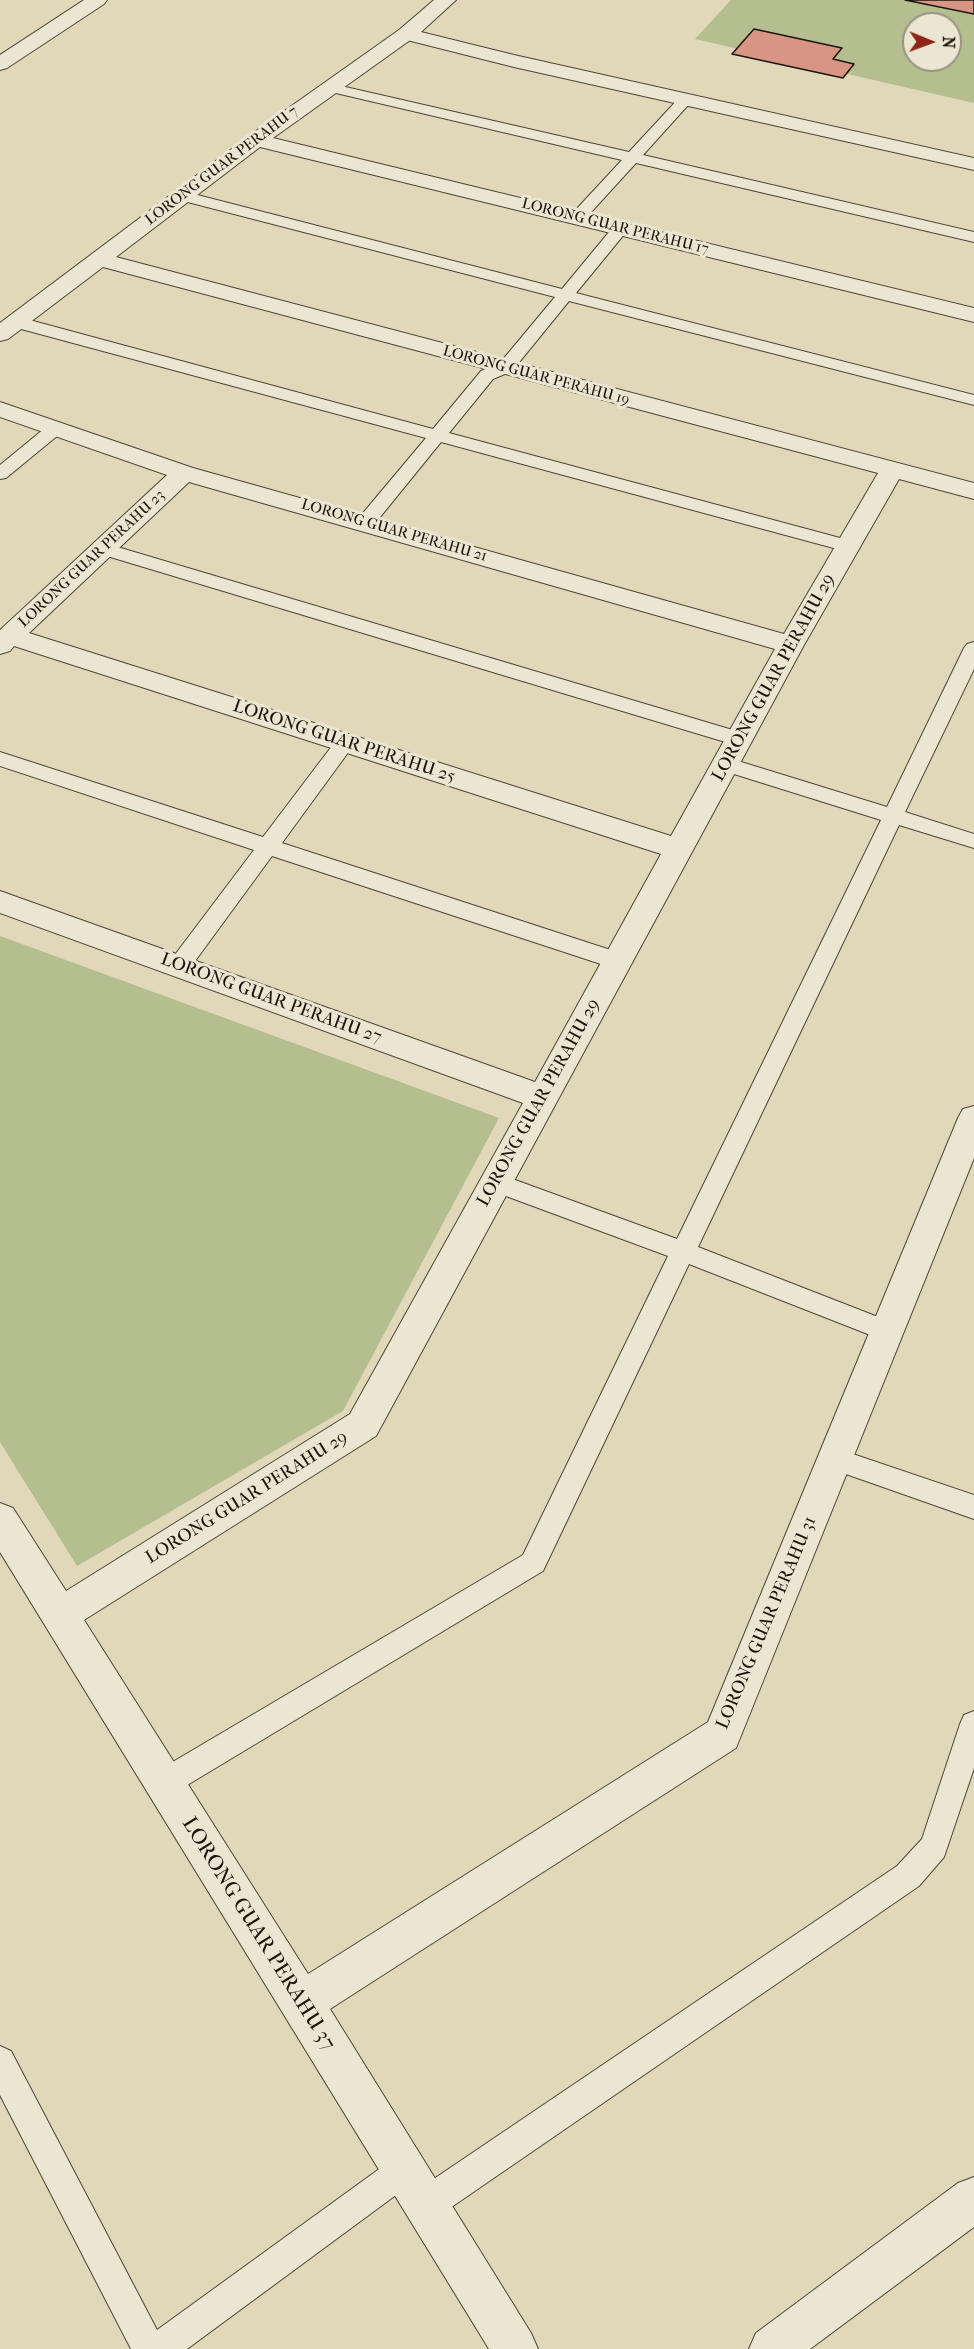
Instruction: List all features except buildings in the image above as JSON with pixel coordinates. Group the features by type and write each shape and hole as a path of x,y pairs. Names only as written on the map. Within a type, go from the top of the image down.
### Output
{"street":[{"path":"0,64 97,0"},
{"name":"LORONG GUAR PERAHU 7","path":"8,328 256,140 405,34 446,0"},
{"path":"405,34 685,100 974,164"},
{"name":"LORONG GUAR PERAHU 17","path":"256,140 974,315"},
{"name":"LORONG GUAR PERAHU 19","path":"99,259 974,492"},
{"name":"LORONG GUAR PERAHU 21","path":"0,409 184,473 791,645"},
{"name":"LORONG GUAR PERAHU 29","path":"59,1615 363,1425 791,645 892,470"},
{"name":"LORONG GUAR PERAHU 23","path":"5,640 184,473"},
{"name":"LORONG GUAR PERAHU 25","path":"5,640 345,742 678,849"},
{"name":"LORONG GUAR PERAHU 27","path":"0,902 542,1097"},
{"name":"LORONG GUAR PERAHU 31","path":"303,2003 722,1735 974,1118"},
{"name":"LORONG GUAR PERAHU 37","path":"0,1520 303,2003 515,2349"},
{"path":"772,2349 974,2199"}],"lane":[{"path":"328,87 974,237"},
{"path":"577,218 685,100"},
{"path":"182,196 974,400"},
{"path":"365,523 487,375 506,368 620,229"},
{"path":"8,328 436,437 848,546"},
{"path":"0,474 56,428"},
{"path":"104,549 732,752 892,816 974,841"},
{"path":"164,1784 534,1563 682,1251 974,648"},
{"path":"179,966 345,742"},
{"path":"0,759 618,961"},
{"path":"496,1182 887,1331"},
{"path":"835,1459 974,1507"},
{"path":"425,2205 908,1876 934,1846 974,1724"},
{"path":"0,2062 150,2349"},
{"path":"159,2349 404,2170"}],"green space":[{"path":"731,0 974,0 974,103 695,39"},
{"path":"0,936 499,1118 343,1411 77,1566 0,1442"}]}
